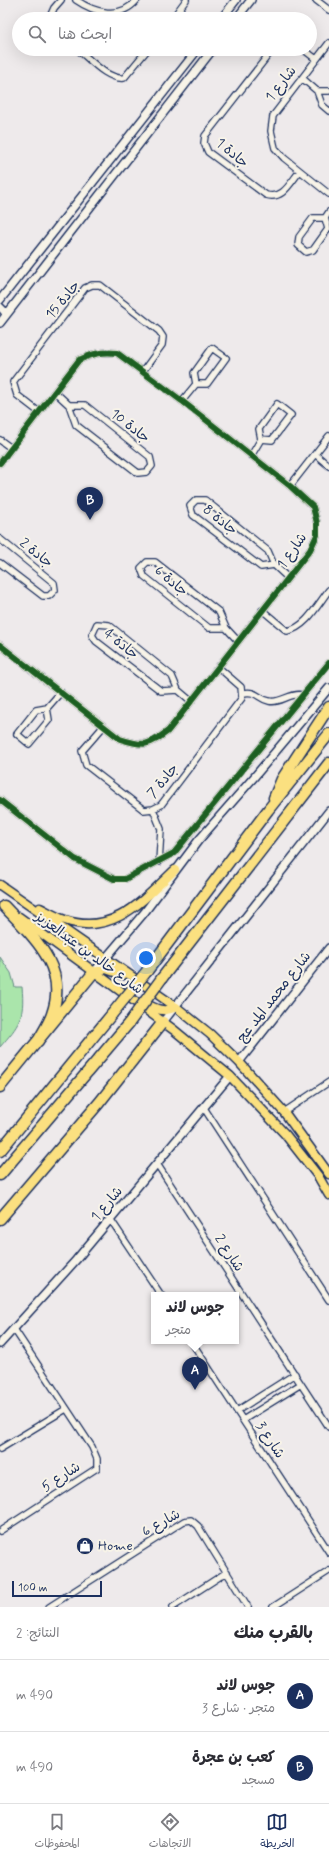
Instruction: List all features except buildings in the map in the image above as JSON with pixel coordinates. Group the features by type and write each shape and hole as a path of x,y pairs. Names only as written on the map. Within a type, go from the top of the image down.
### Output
{"highway":[{"path":"268,810 282,779 329,707"},
{"path":"0,1150 147,971 268,810 329,734"},
{"path":"0,1175 129,1023 162,978 329,763"},
{"path":"319,777 329,769"},
{"path":"2,905 45,952 54,972 56,993 53,1012 38,1041"},
{"path":"0,1087 94,972"},
{"path":"0,1219 99,1103 163,1022"}],"main road":[{"path":"16,896 65,920 92,924 118,918 134,909 175,870"},
{"name":"شارع خالد بن عبدالعزيز","path":"0,885 176,1007 210,1034 239,1062 284,1112 329,1174"},
{"name":"شارع خالد بن عبدالعزيز","path":"2,905 121,993 163,1022 230,1076 285,1134 318,1176 329,1195"},
{"path":"94,972 100,970 112,970 158,995"},
{"path":"121,993 162,1010 170,1010 176,1007"}],"street":[{"path":"52,12 61,0"},
{"path":"76,0 98,12"},
{"path":"117,12 126,9 137,0"},
{"path":"177,12 186,0"},
{"path":"227,12 236,0"},
{"path":"242,12 251,0"},
{"path":"316,0 329,10"},
{"name":"شارع 1","path":"329,43 273,116 271,131 275,148 300,171 329,194"},
{"path":"86,56 104,71 117,79 124,78 142,56"},
{"path":"0,300 193,56"},
{"path":"0,323 207,56"},
{"name":"جادة 1","path":"268,56 205,136 204,143 208,152 266,195 273,197 280,195 300,171"},
{"path":"312,56 316,59"},
{"path":"188,62 194,62 197,68"},
{"path":"302,78 317,91 322,105 329,111"},
{"path":"317,91 329,91"},
{"path":"325,218 313,218 299,237 298,245 306,252 314,250 328,229 325,218 329,212"},
{"name":"جادة 15","path":"39,412 17,395 13,382 85,288 92,285 100,285 159,331 163,338 162,345 143,371"},
{"path":"6,292 9,300 18,299"},
{"path":"0,307 6,316"},
{"path":"182,401 196,384 194,373 212,348 226,358 207,384 196,384"},
{"name":"شارع 1","path":"0,645 120,739 136,744 152,743 168,731 310,550 317,535 318,523 313,507 290,486 143,371 117,353 104,351 92,354 79,360 1,461"},
{"name":"جادة 10","path":"55,392 69,405 76,425 138,473 147,472 152,466 150,457 85,405 69,405"},
{"path":"251,456 261,439 259,429 278,404 291,415 272,440 261,439"},
{"path":"290,486 329,436"},
{"path":"0,440 11,448"},
{"path":"315,454 329,466"},
{"name":"جادة 8","path":"274,565 260,567 193,515 190,506 196,500 205,500 268,551 274,565 288,578"},
{"name":"جادة 2","path":"0,539 54,583 55,590 49,596 43,596 0,563"},
{"name":"جادة 6","path":"226,628 209,628 144,576 141,568 148,562 155,562 219,612 226,628 238,641"},
{"path":"262,610 287,631 294,630 302,624 329,590"},
{"name":"جادة 4","path":"178,690 161,691 96,641 92,635 96,624 110,625 172,676 178,690 191,701"},
{"path":"0,800 75,859 114,879 125,879 160,862 174,853 329,663"},
{"path":"218,667 241,687 242,693 251,691 269,702 280,700 296,693 303,695"},
{"path":"94,972 144,913 175,870 329,688"},
{"path":"47,708 49,720 29,744 17,734 36,710 47,708 61,692"},
{"name":"جادة 7","path":"103,727 82,751 86,765 144,810 153,809 162,806 242,698 242,693"},
{"path":"153,809 161,829 160,862"},
{"path":"163,1022 329,811"},
{"name":"شارع محمد المد عج","path":"239,1062 329,948"},
{"name":"شارع 1","path":"0,1344 111,1220 230,1076"},
{"path":"284,1112 329,1082"},
{"path":"204,1108 329,1300"},
{"name":"شارع 2","path":"157,1164 329,1427"},
{"path":"111,1220 159,1292"},
{"name":"شارع 5","path":"0,1531 97,1468 97,1459 92,1447 14,1329"},
{"name":"شارع 3","path":"193,1344 329,1552"},
{"path":"237,1411 295,1374"},
{"path":"243,1420 301,1384"},
{"path":"0,1449 66,1409"},
{"name":"شارع 6","path":"49,1607 184,1521 192,1520 198,1526 248,1607"},
{"path":"273,1607 329,1571"},
{"path":"173,1607 227,1572"}],"green space":[{"path":"0,957 11,973 15,987 22,987 23,998 21,1014 16,1027 0,1047"}],"cycle path":[{"path":"0,463 79,360 88,356 107,352 117,353 182,401 290,486 313,507 317,523 317,535 310,550 168,731 156,740 146,744 120,739 0,645"},
{"path":"0,800 75,859 114,879 125,879 174,853 329,663"}],"place":[{"name":"كعب بن عجرة","path":"90,520"},
{"name":"جوس لاند","path":"195,1390"},
{"name":"Home","path":"85,1546"}]}
